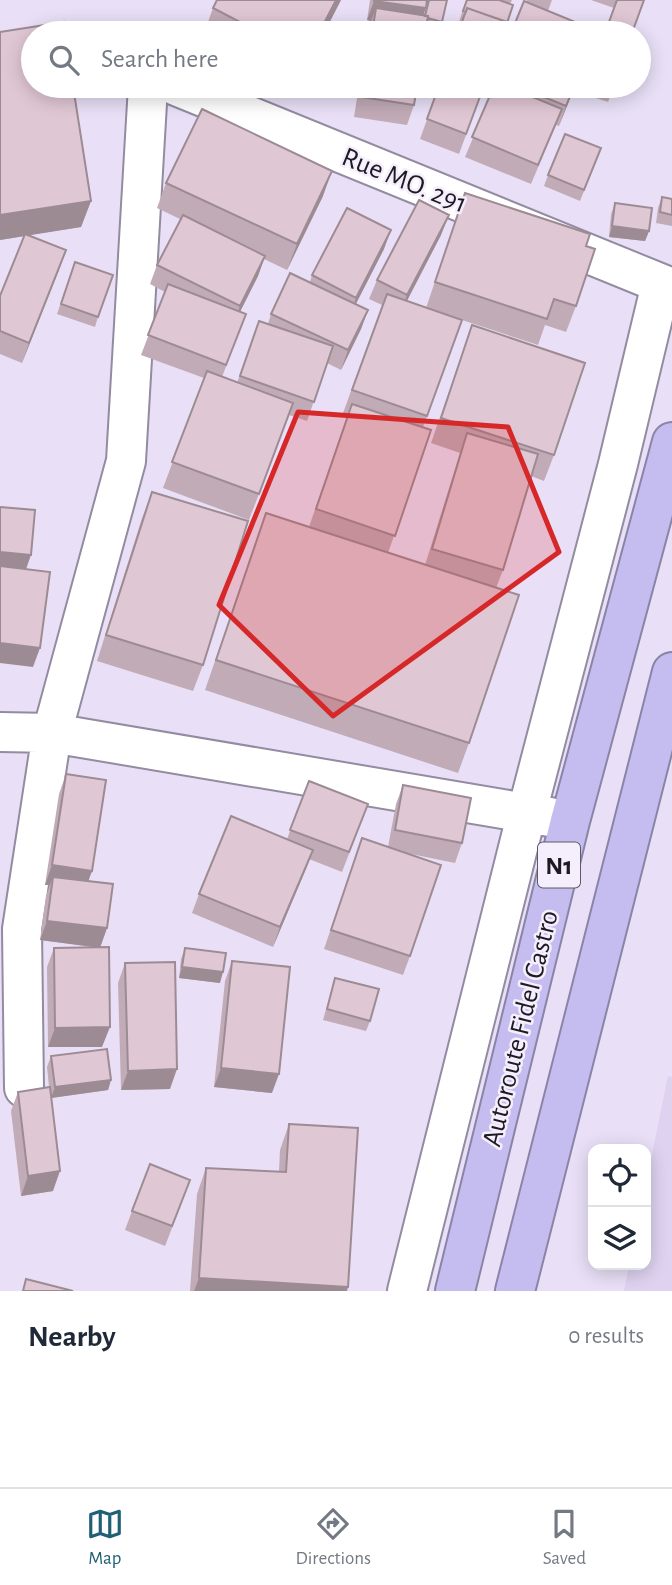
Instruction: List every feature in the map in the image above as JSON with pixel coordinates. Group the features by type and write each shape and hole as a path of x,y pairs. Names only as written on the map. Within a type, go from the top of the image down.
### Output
{"highway":[{"name":"Autoroute Fidel Castro","path":"455,1291 570,821 672,442"},
{"name":"N1","path":"515,1291 672,672"}],"street":[{"path":"24,1088 22,929 52,733 126,461 147,98"},
{"name":"Rue MO. 291","path":"205,98 667,286"},
{"path":"407,1291 527,813 667,286"},
{"path":"0,732 52,733 570,821"}],"highlighted area":[{"path":"298,412 508,427 559,552 333,716 219,605"}],"shaded area":[{"path":"668,1076 672,1077 672,1291 624,1291 628,1270 651,1270 651,1159"}],"building":[{"path":"217,0 336,0 325,21 238,21 213,8"},
{"path":"374,0 427,0 426,8"},
{"path":"429,0 447,0 442,21 425,16"},
{"path":"467,0 499,0 513,5 508,21 467,8 466,12 463,11"},
{"path":"617,0 644,0 636,21 609,21"},
{"path":"524,1 573,21 516,21"},
{"path":"376,8 428,16 427,21 374,21"},
{"path":"467,8 504,21 462,21"},
{"path":"21,29 21,98 75,98 91,201 0,215 0,32"},
{"path":"368,98 415,98 414,105"},
{"path":"435,98 480,98 466,134 427,119"},
{"path":"489,98 535,98 562,109 538,165 472,137"},
{"path":"546,98 569,98 566,106"},
{"path":"202,109 332,171 297,244 166,183"},
{"path":"565,134 601,148 584,190 548,175"},
{"path":"465,193 590,234 586,246 595,249 576,306 554,299 547,319 435,282"},
{"path":"662,197 672,199 672,215 660,212"},
{"path":"419,200 449,215 407,295 377,280"},
{"path":"615,203 652,208 649,231 612,226"},
{"path":"347,208 391,230 356,298 312,275"},
{"path":"183,215 265,256 240,306 157,265"},
{"path":"25,234 66,250 29,343 0,331 0,296"},
{"path":"75,262 113,275 98,317 61,304"},
{"path":"290,273 368,310 348,350 271,314"},
{"path":"168,284 246,314 226,365 148,335"},
{"path":"387,294 462,320 427,416 352,390"},
{"path":"259,321 333,346 314,402 240,376"},
{"path":"472,325 585,363 554,455 441,418"},
{"path":"207,371 293,403 259,494 172,462"},
{"path":"352,404 431,430 395,536 316,509"},
{"path":"467,433 538,454 503,570 432,549"},
{"path":"152,492 248,521 203,665 106,635"},
{"path":"0,507 35,510 31,555 0,552"},
{"path":"266,513 519,595 469,743 216,660"},
{"path":"0,566 50,572 40,648 0,643"},
{"path":"66,774 106,780 92,871 52,865"},
{"path":"309,781 368,804 349,852 290,830"},
{"path":"403,785 471,798 462,843 395,830"},
{"path":"231,816 313,850 280,927 199,894"},
{"path":"362,838 441,865 410,956 331,930"},
{"path":"53,877 113,884 107,928 47,921"},
{"path":"109,947 110,1027 55,1028 54,948"},
{"path":"185,948 226,953 223,972 182,967"},
{"path":"232,961 290,967 279,1074 221,1068"},
{"path":"175,962 177,1069 128,1071 125,963"},
{"path":"335,978 379,989 370,1021 327,1009"},
{"path":"107,1049 111,1080 55,1087 51,1056"},
{"path":"50,1087 60,1171 28,1176 18,1092"},
{"path":"289,1124 358,1128 348,1287 199,1278 206,1168 286,1172"},
{"path":"150,1164 190,1180 172,1226 132,1211"},
{"path":"26,1279 73,1291 23,1291"}]}
